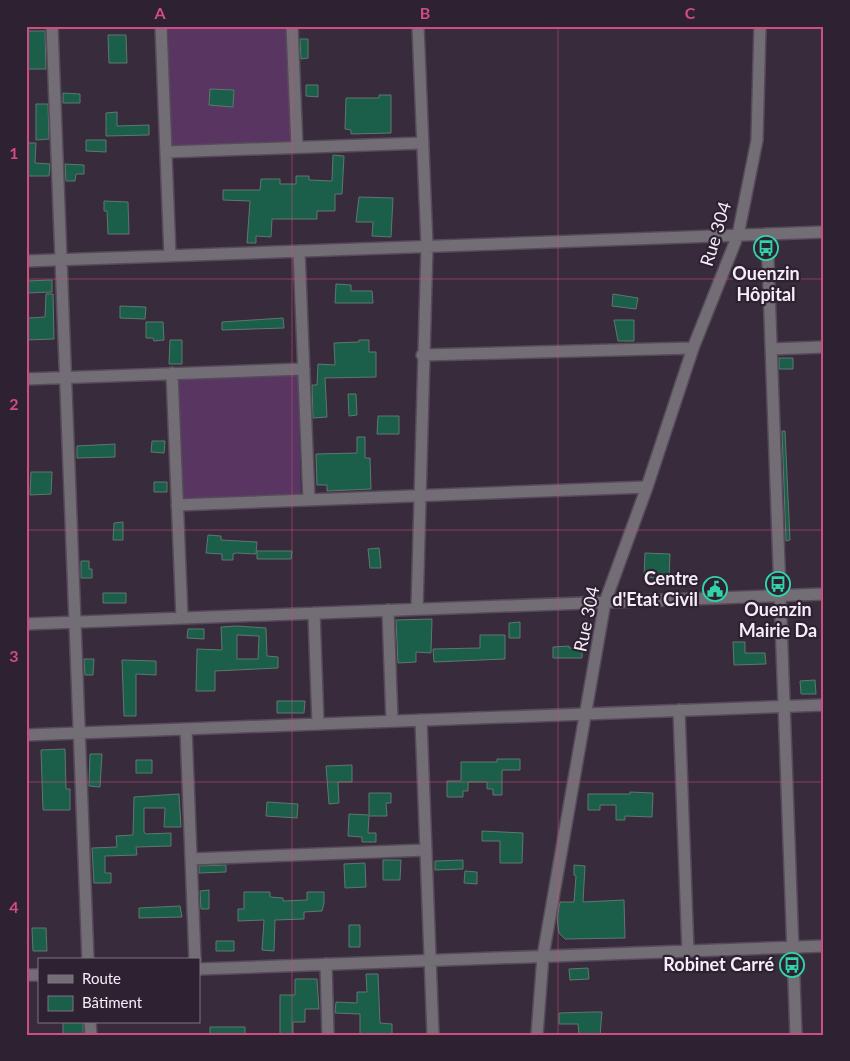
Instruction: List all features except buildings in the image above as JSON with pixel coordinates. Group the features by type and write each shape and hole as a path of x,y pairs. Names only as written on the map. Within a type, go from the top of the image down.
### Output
{"street":[{"path":"52,26 88,958"},
{"path":"161,26 170,256"},
{"path":"292,26 297,147"},
{"path":"417,609 422,355 427,246 418,26"},
{"name":"Rue 304","path":"537,1035 543,956 605,602 647,487 693,348 738,235 757,140 760,26"},
{"path":"166,152 423,142"},
{"path":"26,261 824,232"},
{"path":"767,234 796,1035"},
{"path":"299,251 309,500"},
{"path":"771,349 824,347"},
{"path":"422,355 693,348"},
{"path":"26,379 304,368"},
{"path":"172,373 182,618"},
{"path":"177,505 647,487"},
{"path":"26,624 824,594"},
{"path":"388,610 392,721"},
{"path":"314,613 318,724"},
{"path":"26,734 824,705"},
{"path":"679,710 688,951"},
{"path":"421,720 433,1035"},
{"path":"186,728 195,958"},
{"path":"191,859 426,850"},
{"path":"200,969 824,946"},
{"path":"326,964 328,1035"}],"shaded area":[{"path":"168,26 288,26 292,143 171,147"},
{"path":"298,374 301,498 181,501 177,378"}],"place":[{"name":"Ouenzin Hôpital","path":"766,248"},
{"name":"Ouenzin Mairie Da","path":"778,584"},
{"name":"Centre d'Etat Civil","path":"715,589"},
{"name":"Robinet Carré","path":"792,965"}]}
